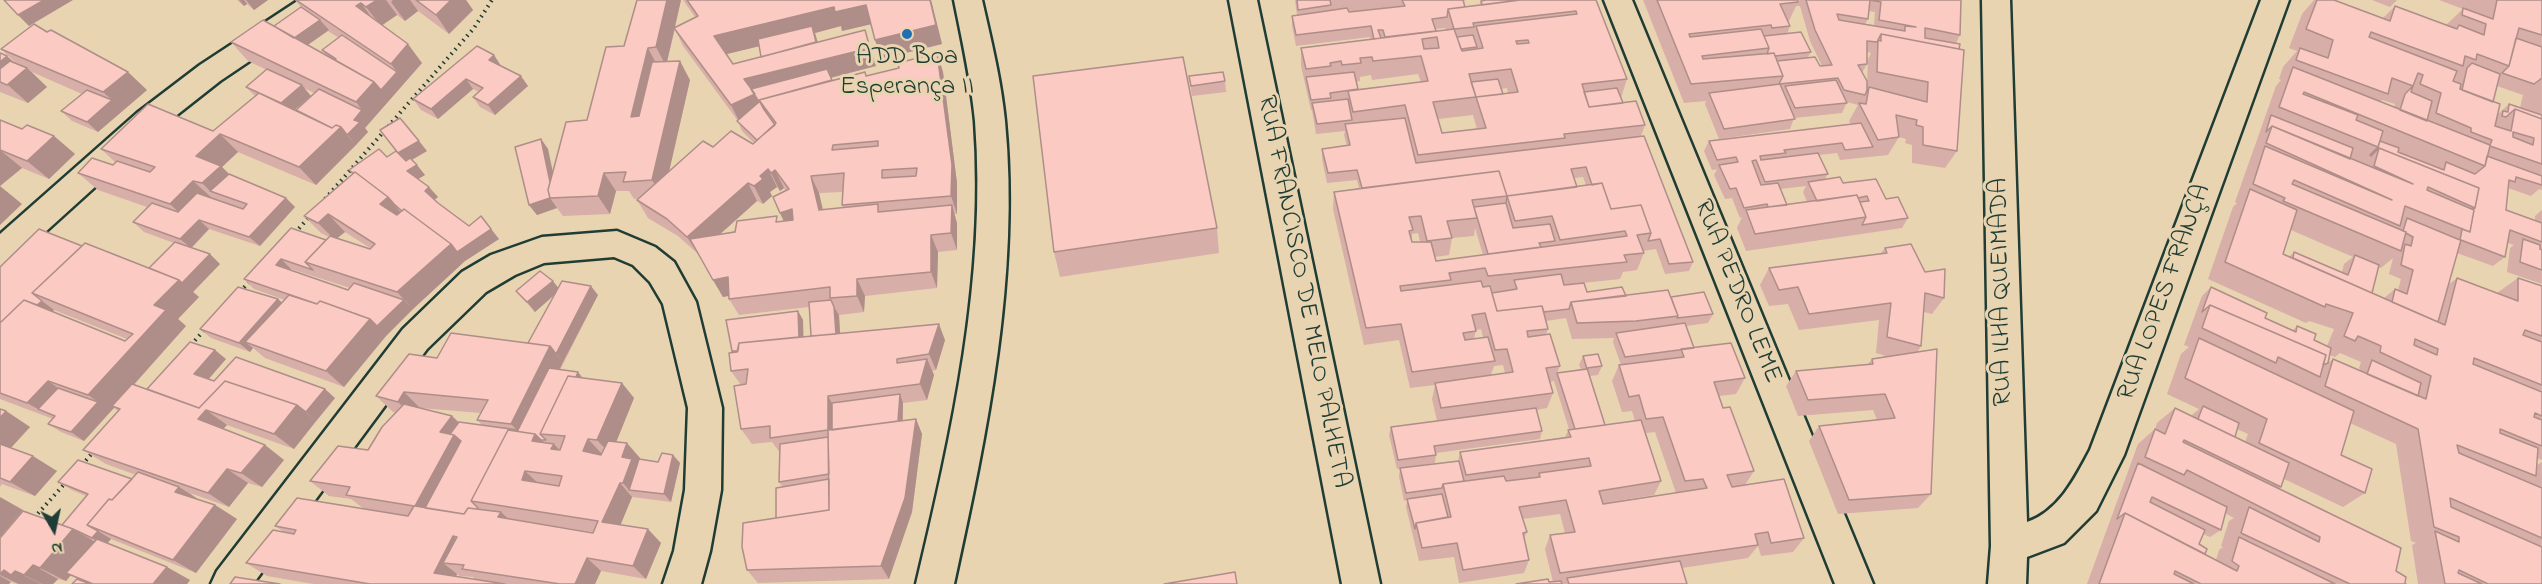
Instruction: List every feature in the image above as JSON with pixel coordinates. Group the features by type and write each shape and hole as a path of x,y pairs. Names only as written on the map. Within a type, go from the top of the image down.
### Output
{"street":[{"path":"0,254 148,121 210,73 320,0"},
{"path":"935,584 969,437 989,299 991,137 982,66 968,0"},
{"name":"RUA FRANCISCO DE MELO PALHETA","path":"1243,0 1361,584"},
{"name":"RUA PEDRO LEME","path":"1618,0 1854,584"},
{"name":"RUA ILHA QUEIMADA","path":"1995,0 2009,546 2007,584"},
{"name":"RUA LOPES FRANÇA","path":"2009,546 2051,531 2083,499 2106,455 2275,0"},
{"path":"230,584 416,339 458,296 503,265 542,250 579,245 617,244 644,256 662,272 679,302 705,408 703,490 692,551 682,584"}],"path":[{"path":"287,241 474,28 492,0"},
{"path":"232,300 256,275"},
{"path":"185,351 208,326"},
{"path":"76,471 99,445"},
{"path":"31,522 69,479"}],"building":[{"path":"4,0 44,0 18,15"},
{"path":"296,0 377,0 366,7 361,3 356,6 408,44 391,64"},
{"path":"416,0 451,0 436,15"},
{"path":"637,0 667,0 656,47 648,48 631,117 639,116 652,62 680,61 652,180 623,182 626,172 604,173 598,196 550,198 548,190 566,122 587,120 606,47 624,46"},
{"path":"687,0 930,0 936,25 875,40 866,5 835,12 834,7 714,36 733,64 865,30 870,48 744,79 755,94 731,105 674,28 698,16"},
{"path":"1297,0 1330,0 1331,5 1298,10"},
{"path":"1402,0 1463,0 1465,7 1448,9 1447,17 1432,19 1436,31 1385,37 1383,30 1378,30 1381,38 1374,39 1371,26 1296,35 1292,16 1347,8 1349,12 1405,6"},
{"path":"1520,0 1482,5 1481,1"},
{"path":"1520,0 1596,0 1627,79 1582,84 1589,107 1636,101 1645,125 1564,134 1565,138 1418,155 1405,105 1353,112 1348,91 1428,81 1421,56 1373,61 1372,57 1360,58 1361,63 1342,65 1341,61 1330,63 1331,66 1306,69 1301,48 1454,29 1448,9","holes":["1576,11 1577,14 1476,26 1483,48 1462,51 1454,29 1474,27 1473,23","1437,37 1439,48 1424,49 1422,39","1528,40 1529,43 1517,44 1516,41","1511,69 1518,92 1476,97 1469,74","1476,97 1486,128 1442,133 1433,102"]},
{"path":"1657,0 1797,0 1798,2 1780,4 1790,26 1772,28 1771,25 1689,34 1690,37 1761,29 1769,48 1702,56 1703,59 1774,53 1783,76 1691,84"},
{"path":"1806,0 1870,0 1961,0 1960,35 1925,28 1925,38 1960,44 1959,49 1881,34 1877,42 1867,41 1867,64 1858,65 1867,81 1865,95 1844,90 1838,78 1779,84 1783,76 1777,61 1815,57 1820,66 1832,65 1815,30","holes":["1870,0 1881,2 1879,20 1916,27 1905,26 1905,31 1839,20 1837,14 1868,19"]},
{"path":"2317,0 2334,0 2390,21 2395,6 2457,29 2459,25 2484,35 2486,24 2462,15 2463,8 2493,19 2497,0 2542,0 2542,35 2519,28 2509,66 2477,54 2476,60 2465,56 2463,66 2371,32 2369,37 2457,71 2453,81 2461,84 2460,89 2500,104 2495,126 2511,131 2515,109 2542,119 2542,164 2490,146 2485,166 2304,92 2303,94 2358,115 2356,120 2383,131 2378,147 2279,107 2293,67 2490,145 2492,140 2471,132 2471,128 2436,113 2441,93 2420,84 2423,75 2418,73 2413,86 2392,78 2388,94 2296,60 2300,48 2328,58 2333,40 2306,29","holes":["2513,132 2534,138 2533,145 2513,137"]},
{"path":"301,7 320,20 294,38 274,26"},
{"path":"263,20 374,82 356,102 231,42"},
{"path":"34,24 47,32 51,30 128,72 103,92 1,49"},
{"path":"812,26 816,42 761,57 758,39"},
{"path":"1801,32 1811,52 1775,56 1774,53 1767,54 1769,48 1764,36"},
{"path":"1881,34 1964,50 1957,151 1923,145 1923,127 1916,125 1917,120 1896,115 1899,137 1878,140 1859,103 1866,104 1869,87 1927,102 1928,82 1877,72 1878,40 1881,41"},
{"path":"342,35 397,72 381,90 374,82 322,50"},
{"path":"1473,35 1477,47 1461,49 1457,37"},
{"path":"2516,38 2542,47 2542,78 2534,84 2502,73 2509,66"},
{"path":"477,46 494,55 489,60 521,76 488,105 473,97 483,88 466,79 431,109 413,99"},
{"path":"0,53 7,56 0,62"},
{"path":"937,53 952,165 951,196 842,205 844,173 811,176 819,210 878,204 878,212 952,205 951,233 931,235 931,272 857,279 857,296 830,298 830,287 729,299 728,277 713,280 690,239 735,232 737,221 777,216 776,222 793,220 792,209 780,213 773,197 789,189 775,170 771,173 768,169 760,176 763,179 754,186 748,183 687,237 667,219 637,200 703,141 713,147 731,131 753,144 776,123 759,100 865,72 866,76 899,68 898,63","holes":["878,141 878,146 832,150 833,145","917,168 916,176 882,178 882,170"]},
{"path":"1183,57 1217,228 1054,252 1033,76"},
{"path":"10,61 27,68 7,85 0,82 0,69"},
{"path":"2472,63 2500,74 2493,102 2462,90 2467,68"},
{"path":"267,69 302,85 281,103 246,87"},
{"path":"827,69 832,80 759,100 775,125 757,140 737,121 759,102 751,89"},
{"path":"1223,72 1225,81 1191,86 1189,76"},
{"path":"1354,72 1358,89 1330,93 1331,98 1311,100 1306,77"},
{"path":"1498,79 1503,94 1476,97 1471,82"},
{"path":"1836,80 1847,103 1795,108 1785,86"},
{"path":"1780,84 1795,119 1724,129 1709,93"},
{"path":"2413,86 2411,92 2432,101 2427,121 2400,110 2405,94"},
{"path":"1617,88 1623,103 1589,107 1584,92"},
{"path":"319,89 362,110 354,120 360,122 347,135 341,127 336,125 332,128 296,110"},
{"path":"87,90 112,100 87,122 61,111"},
{"path":"259,93 332,128 336,125 341,127 299,167 220,134 196,156 221,166 202,183 193,181 170,204 78,173 92,158 113,165 117,161 150,172 155,167 101,149 148,104 213,131"},
{"path":"1348,99 1352,120 1317,124 1312,103"},
{"path":"2509,104 2542,115 2542,119 2515,109 2506,117 2502,116 2503,111 2508,112"},
{"path":"2271,115 2353,148 2350,159 2272,126 2266,132"},
{"path":"400,118 419,141 398,153 380,130"},
{"path":"1405,118 1416,163 1644,136 1693,262 1669,264 1660,239 1648,241 1651,233 1641,205 1611,209 1602,183 1592,185 1586,167 1571,169 1577,187 1507,196 1499,171 1362,188 1357,170 1328,173 1322,149 1350,145 1345,124"},
{"path":"0,120 22,129 27,125 54,136 27,161 0,150"},
{"path":"1861,123 1873,147 1845,150 1842,143 1784,150 1786,153 1760,156 1761,160 1818,153 1828,174 1765,182 1756,160 1752,161 1761,185 1778,183 1787,205 1768,207 1767,204 1744,208 1736,188 1730,189 1719,165 1738,162 1736,157 1717,160 1709,141"},
{"path":"2272,126 2413,184 2374,166 2379,148 2479,188 2475,208 2428,187 2427,190 2474,210 2470,232 2405,206 2400,226 2294,180 2292,184 2406,232 2401,251 2283,201 2285,198 2253,184 2265,146 2392,200 2266,143"},
{"path":"541,139 550,182 548,190 550,198 529,205 515,147"},
{"path":"2380,141 2399,148 2398,152 2444,170 2446,162 2475,174 2485,166 2487,156 2542,176 2542,185 2516,177 2515,182 2509,180 2506,210 2542,223 2542,242 2510,230 2505,257 2461,240 2438,322 2392,302 2395,289 2407,294 2413,270 2401,265 2405,244 2411,246 2413,237 2403,231 2407,218 2460,240 2462,229 2470,232 2479,188 2379,148 2371,156"},
{"path":"379,149 387,157 396,151 406,161 410,158 417,165 407,171 429,187 425,191 438,203 469,226 481,216 491,229 457,252 451,244 404,209 402,211 388,197 349,170"},
{"path":"1499,171 1507,196 1602,183 1611,209 1641,205 1651,233 1637,235 1644,253 1624,255 1627,262 1488,276 1485,268 1449,273 1451,280 1400,286 1401,291 1481,281 1483,287 1490,286 1497,311 1542,306 1548,329 1527,331 1528,337 1550,334 1560,366 1546,368 1553,393 1441,408 1435,383 1513,372 1507,349 1495,350 1485,313 1472,315 1476,331 1463,333 1465,340 1488,337 1495,361 1412,372 1401,324 1366,328 1334,192","holes":["1507,196 1515,221 1552,216 1560,240 1625,231 1627,236 1436,261 1431,242 1412,242 1409,231 1413,230 1409,217 1421,216 1427,241 1452,238 1447,221 1477,218 1472,200"]},
{"path":"355,172 388,197 380,204 397,215 404,209 451,244 397,292 305,262 330,236 370,249 375,244 328,214 318,223 304,216"},
{"path":"229,174 286,198 249,237 199,220 180,239 133,222 152,203 178,212 197,193 243,209 247,204 210,191"},
{"path":"1840,177 1843,183 1876,179 1886,199 1898,197 1908,218 1862,225 1866,217 1860,202 1869,201 1867,196 1858,198 1857,195 1817,201 1808,182"},
{"path":"2250,189 2297,210 2283,254 2445,325 2457,278 2518,301 2518,278 2542,286 2542,336 2525,330 2523,335 2542,342 2542,385 2474,358 2473,364 2542,392 2542,416 2535,413 2534,417 2542,420 2542,446 2500,429 2500,433 2538,448 2536,476 2457,445 2459,453 2542,488 2542,538 2450,498 2451,507 2542,547 2542,584 2488,584 2459,570 2458,573 2482,584 2445,584 2435,531 2459,542 2459,537 2434,527 2418,429 2325,386 2333,359 2426,399 2431,376 2380,352 2381,346 2358,336 2355,341 2344,336 2353,313 2326,304 2325,307 2225,262","holes":["2415,339 2438,349 2437,355 2414,345"]},
{"path":"1857,195 1866,217 1755,234 1746,210"},
{"path":"1506,203 1513,228 1550,224 1555,241 1539,243 1541,247 1488,254 1474,207"},
{"path":"291,228 326,240 305,262 313,270 281,259 276,265 348,290 354,283 404,300 377,326 370,319 320,301 317,304 244,279"},
{"path":"39,229 82,246 32,293 42,301 37,305 24,300 1,322 0,267"},
{"path":"2523,239 2540,245 2542,270 2520,262"},
{"path":"175,242 210,254 182,283 149,268"},
{"path":"85,243 179,280 154,305 166,310 88,395 48,381 27,403 0,393 0,321 24,300 125,341 133,334 32,293"},
{"path":"1911,244 1925,272 1945,269 1944,298 1925,293 1921,346 1887,337 1891,303 1809,314 1798,287 1779,290 1769,268 1887,253 1885,248"},
{"path":"2294,252 2348,275 2355,255 2379,265 2372,293 2293,258"},
{"path":"540,271 553,281 527,302 516,291"},
{"path":"1561,274 1564,285 1584,283 1587,292 1622,287 1626,296 1571,302 1569,309 1544,312 1542,306 1497,311 1492,293 1517,289 1514,280"},
{"path":"562,281 591,286 556,354 550,346 528,343"},
{"path":"238,287 278,299 239,343 200,329"},
{"path":"2211,287 2267,313 2265,318 2296,332 2297,326 2316,334 2314,340 2331,348 2328,363 2323,365 2326,355 2210,305 2202,312"},
{"path":"1668,290 1678,316 1636,321 1577,323 1571,302"},
{"path":"1704,292 1713,314 1677,318 1671,297"},
{"path":"289,295 317,304 320,301 370,319 326,371 245,342"},
{"path":"831,300 834,307 836,334 811,336 809,302"},
{"path":"2210,305 2326,355 2320,377 2278,357 2276,363 2202,328"},
{"path":"798,311 799,337 739,343 738,351 732,351 726,320"},
{"path":"1685,323 1694,348 1625,357 1616,333"},
{"path":"939,324 929,354 897,359 897,363 927,359 920,384 828,396 828,430 770,438 770,426 741,429 734,386 746,384 748,369 731,371 729,353 737,352 739,343"},
{"path":"451,333 550,346 511,424 477,420 488,400 404,392 398,402 376,396 409,354 437,358"},
{"path":"2199,338 2354,411 2341,455 2372,469 2365,493 2259,443 2267,419 2185,378"},
{"path":"190,342 215,350 194,374 214,381 236,357 325,389 306,412 297,405 225,381 199,408 147,389"},
{"path":"1731,343 1745,378 1714,382 1723,408 1730,407 1754,471 1727,475 1732,487 1784,479 1804,538 1771,543 1768,532 1755,534 1758,545 1560,573 1550,535 1575,532 1566,500 1519,507 1527,532 1523,533 1529,560 1463,570 1457,543 1422,548 1416,523 1451,517 1443,484 1504,476 1506,481 1540,477 1539,473 1591,466 1589,458 1466,475 1460,452 1571,437 1568,430 1641,420 1661,481 1599,491 1603,504 1707,488 1703,479 1685,481 1663,417 1646,419 1639,395 1629,397 1619,365 1684,357 1681,349"},
{"path":"1937,349 1931,494 1849,500 1819,426 1895,418 1885,394 1808,400 1796,371 1873,364 1872,359"},
{"path":"1598,354 1602,366 1587,368 1605,425 1575,429 1557,373 1587,369 1583,356"},
{"path":"2372,360 2421,383 2418,396 2367,374"},
{"path":"549,368 578,372 576,377 568,376 540,434 546,440 541,440 535,434 508,430 471,501 477,509 468,508 464,514 425,508 461,441 450,434 459,422 518,430"},
{"path":"568,376 622,383 597,440 588,439 583,451 601,455 608,441 627,443 622,457 632,459 623,483 620,483 602,522 648,529 633,566 587,558 575,584 560,584 462,569 464,565 443,563 457,537 453,536 434,573 505,584 370,584 246,563 273,530 294,534 296,530 275,526 297,498 408,516 414,506 346,495 350,487 310,481 338,446 368,450 382,427 404,404 452,416 440,432 454,435 415,506 464,514 468,508 501,512 498,517 593,533 598,521 471,501 508,430 535,434 532,441 554,444 551,449 560,450 565,436 540,434","holes":["525,471 562,476 559,486 522,480"]},
{"path":"225,381 297,405 274,434 206,410 198,419 265,445 241,473 227,469 208,493 83,450 120,409 112,406 132,384 199,408"},
{"path":"58,388 98,402 71,432 48,424 55,416 38,409"},
{"path":"900,394 898,421 832,430 832,403"},
{"path":"2203,406 2239,423 2235,437 2198,419"},
{"path":"1536,408 1542,431 1434,446 1436,455 1398,460 1391,427"},
{"path":"2175,408 2289,463 2281,487 2184,440 2183,442 2401,548 2396,571 2406,577 2406,584 2350,584 2241,533 2249,507 2319,542 2320,537 2187,470 2184,475 2145,457 2155,429 2165,434"},
{"path":"0,409 6,411 0,418"},
{"path":"916,419 905,498 881,566 747,570 742,547 743,523 829,510 828,430"},
{"path":"828,437 829,474 779,482 780,444"},
{"path":"0,444 33,456 10,482 0,478"},
{"path":"662,453 673,455 664,494 629,490 639,459 658,462"},
{"path":"78,460 132,479 112,500 109,499 87,525 98,531 92,538 62,525 88,494 58,482"},
{"path":"1459,461 1464,481 1443,484 1442,488 1406,493 1400,468"},
{"path":"2138,463 2227,507 2221,530 2152,497 2150,502 2205,530 2199,544 2207,549 2205,554 2125,513 2117,519"},
{"path":"138,472 179,487 175,492 215,505 173,560 87,525 109,499 112,500"},
{"path":"829,479 829,510 776,518 776,488"},
{"path":"1442,494 1448,517 1416,523 1415,529 1407,499"},
{"path":"23,511 73,529 40,568 33,565 24,575 15,571 11,575 4,570 0,574 0,538"},
{"path":"2125,513 2237,571 2239,566 2232,561 2239,537 2335,584 2201,584 2175,571 2174,574 2194,584 2099,584"},
{"path":"97,539 167,567 153,584 93,584 66,573"},
{"path":"1680,561 1687,584 1569,584 1567,578"},
{"path":"1235,572 1237,584 1164,584"},
{"path":"235,577 280,584 230,584"},
{"path":"77,579 90,584 72,584"},
{"path":"1548,579 1549,582 1561,581 1562,584 1516,584"}],"place":[{"name":"ADD Boa Esperança II","path":"907,34"}]}
